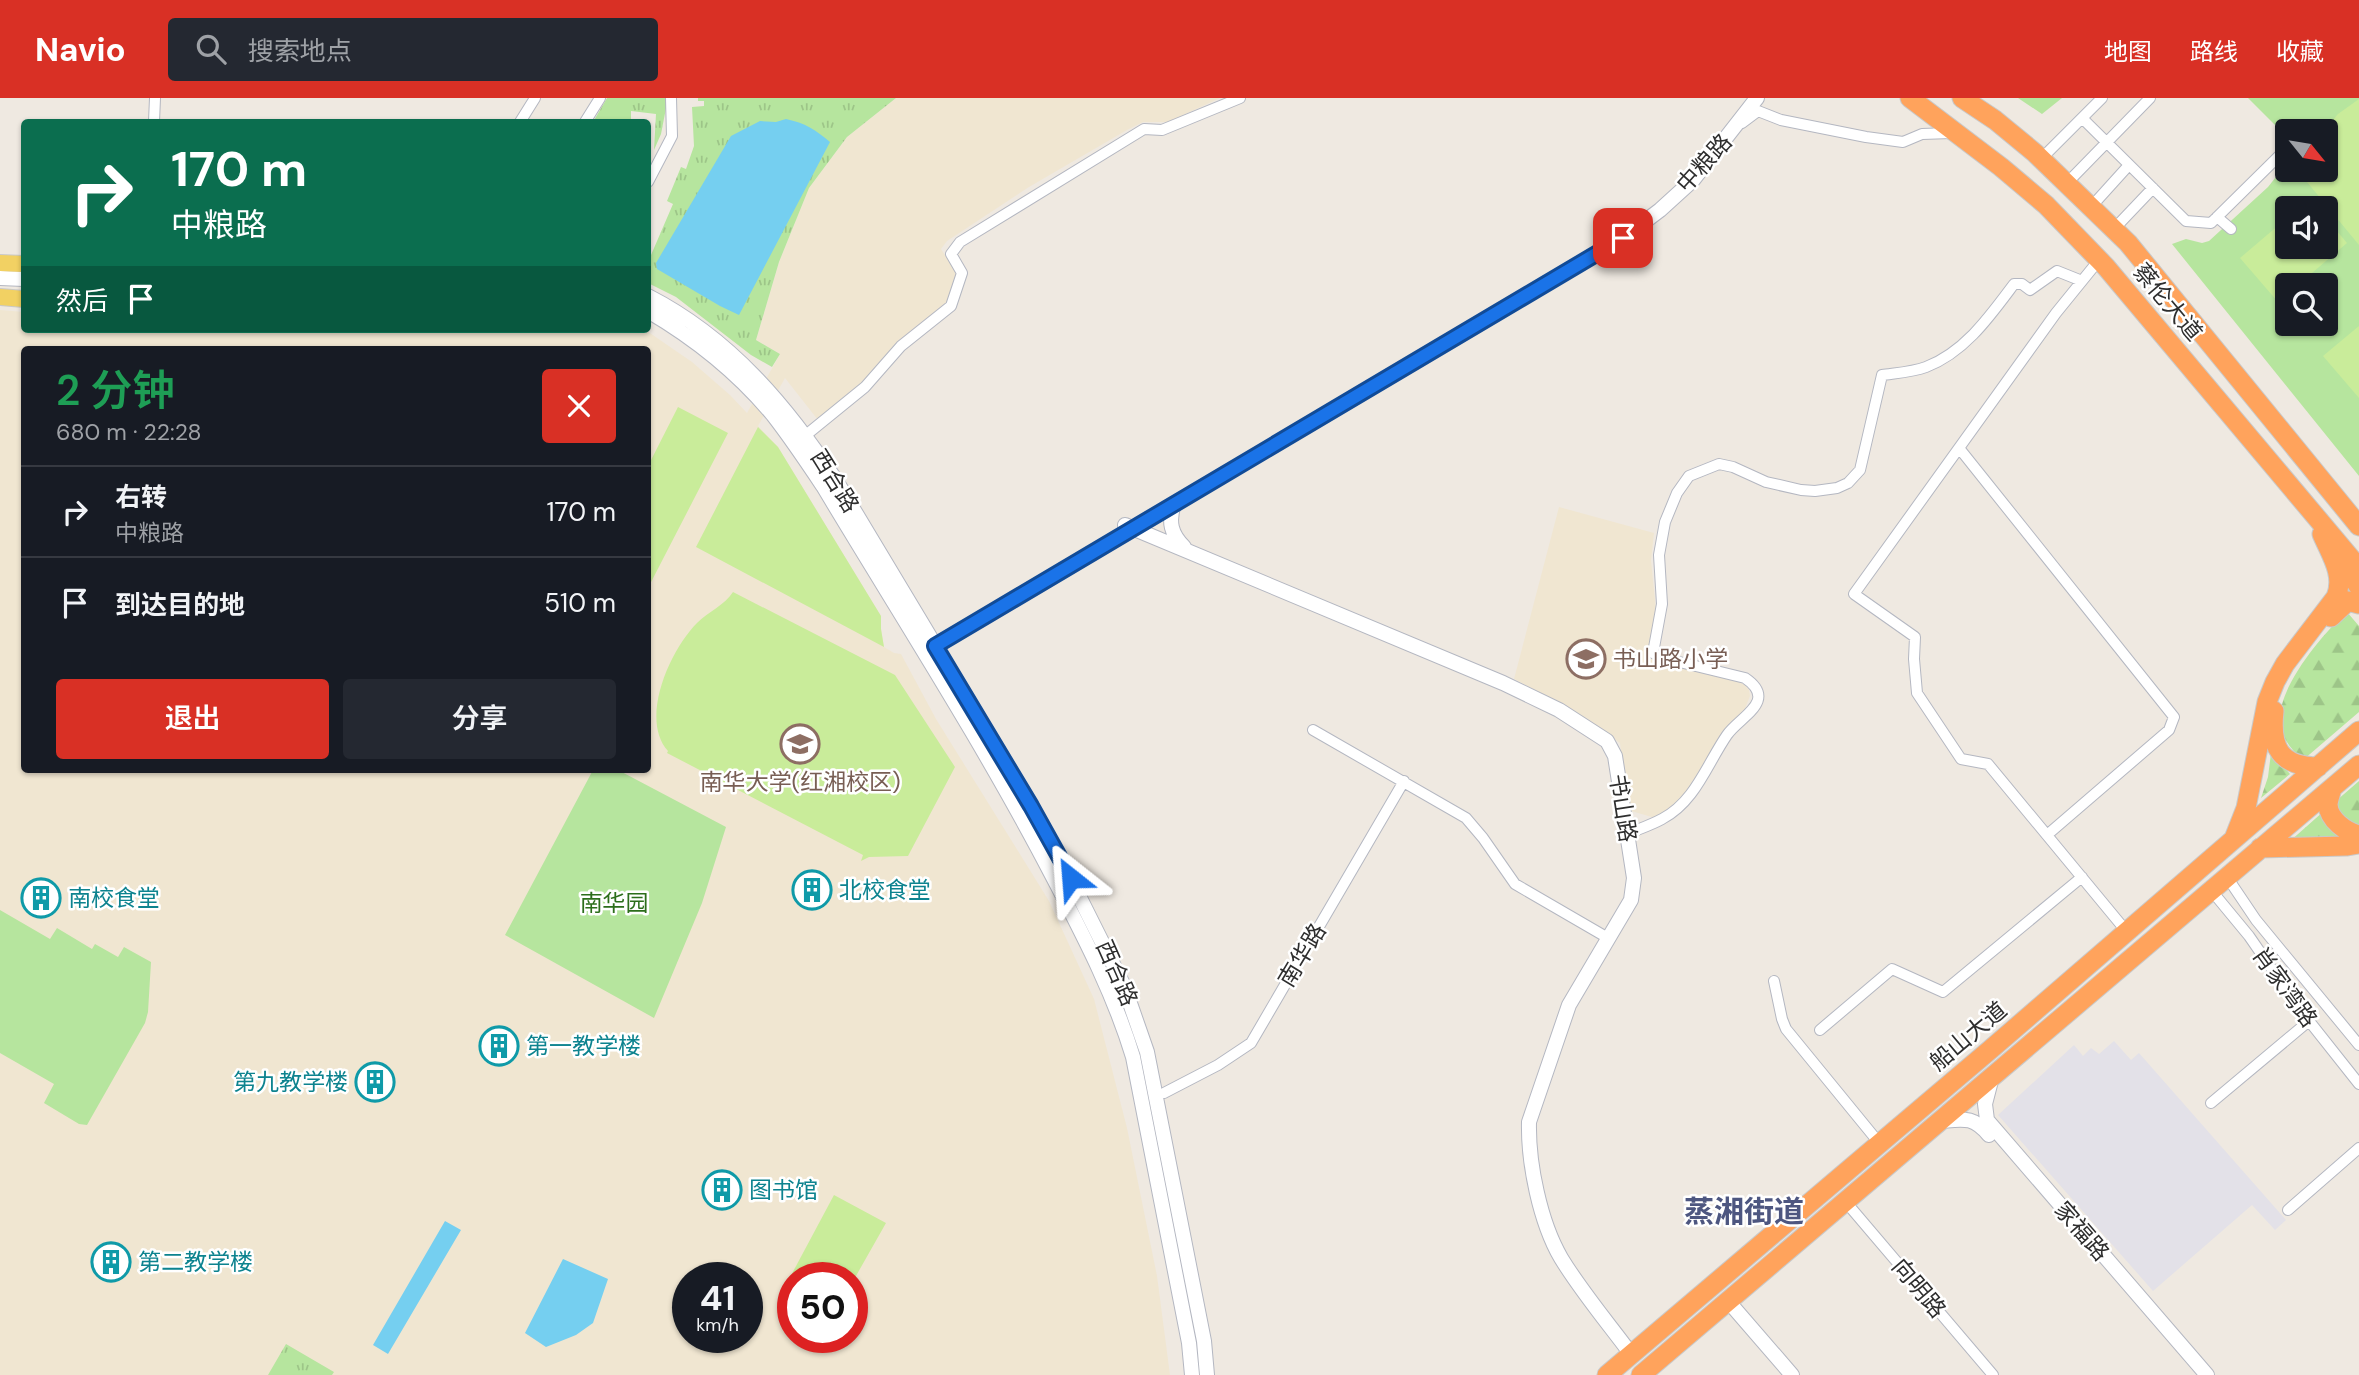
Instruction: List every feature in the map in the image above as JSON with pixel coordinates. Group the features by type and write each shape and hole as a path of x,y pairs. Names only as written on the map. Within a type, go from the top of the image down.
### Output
{"highway":[{"name":"蔡伦大道","path":"1910,98 2046,205 2099,260 2359,568"},
{"name":"蔡伦大道","path":"1962,98 1995,120 2041,159 2114,229 2146,264 2359,526"},
{"path":"2290,486 2359,587"},
{"name":"蔡伦大道","path":"2334,496 2359,520"},
{"path":"2234,839 2246,808 2267,702 2275,682 2285,664 2336,597 2340,587 2340,576 2322,534"},
{"path":"2318,767 2299,766 2288,762 2276,744 2274,712 2292,666 2325,622 2348,601 2359,604"},
{"name":"船山大道","path":"1607,1375 2359,732"},
{"name":"船山大道","path":"1641,1375 2359,765"},
{"path":"2332,788 2328,806 2334,819 2342,827 2359,835"},
{"path":"2260,848 2359,844"}],"main road":[{"path":"0,263 21,264"},
{"path":"0,297 21,299"}],"street":[{"path":"154,119 155,98"},
{"path":"522,119 535,98"},
{"path":"587,119 600,98"},
{"path":"651,176 672,136 671,98"},
{"path":"806,435 865,387 901,346 951,306 962,274 951,254 960,242 1144,130 1162,130 1240,98"},
{"name":"中粮路","path":"927,646 1618,234 1656,207 1688,177 1730,127 1750,98"},
{"name":"中粮路","path":"1129,527 1174,504 1623,238 1693,180 1757,98"},
{"path":"2041,159 2102,98"},
{"path":"2067,183 2150,98"},
{"path":"1734,129 1758,111 1782,120 1903,142 1922,134 1957,133"},
{"path":"2082,118 2186,221 2211,223 2275,160"},
{"path":"2091,206 2129,165"},
{"path":"2114,229 2153,188"},
{"path":"2217,217 2231,229"},
{"path":"2099,260 2056,313 1854,594 1915,637 1917,693 1961,759 1988,764 2127,932"},
{"path":"1627,834 1664,819 1690,796 1727,734 1752,713 1758,702 1757,691 1745,678 1663,659 1653,653 1662,604 1659,555 1665,522 1676,493 1689,476 1719,464 1733,467 1766,482 1801,490 1837,488 1849,483 1860,470 1882,375 1925,368 1944,358 1981,327 2014,284 2022,284 2030,290 2057,271 2082,281"},
{"path":"0,278 21,279"},
{"path":"0,285 21,286"},
{"name":"西合路","path":"651,298 698,328 728,352 767,389 806,435 837,482 1019,812 1093,955 1122,1020 1133,1057 1189,1343 1192,1375"},
{"name":"西合路","path":"651,313 719,362 773,415 823,486 927,646 1059,856 1106,946 1136,1016 1147,1052 1204,1341 1207,1375"},
{"path":"1959,448 2174,717 2169,730 2047,835"},
{"path":"1174,504 1171,527 1177,540 1187,551"},
{"name":"书山路","path":"1129,527 1490,677 1559,710 1612,747 1627,834 1634,888 1632,900 1569,1005 1529,1122 1528,1135 1534,1180 1546,1225 1560,1257 1631,1354"},
{"path":"1313,730 1466,818 1514,884 1608,938"},
{"name":"南华路","path":"1164,1094 1218,1065 1251,1043 1404,781"},
{"path":"1820,1030 1892,969 1943,992 2082,877"},
{"path":"2227,877 2256,920 2359,1045"},
{"name":"肖家湾路","path":"2211,890 2249,936 2309,1021 2359,1084"},
{"path":"1773,981 1786,1028 1880,1143"},
{"path":"2211,1103 2309,1021"},
{"name":"家福路","path":"1992,1077 1985,1104 1987,1120 2207,1375"},
{"name":"家福路","path":"1941,1121 1968,1118 1981,1126 2196,1375"},
{"path":"2288,1210 2359,1148"},
{"name":"向明路","path":"1845,1201 1993,1375"},
{"path":"1725,1303 1781,1375"},
{"path":"1725,1303 1791,1375"}],"shaded area":[{"name":"南华大学(红湘校区)","path":"896,98 1220,98 1168,122 1143,122 1127,130 1029,187 947,241 941,249 958,275 949,301 899,343 876,366 862,386 818,420 785,378 758,426 778,447 881,616 884,647 901,654 936,719 1049,901 1094,999 1127,1128 1157,1276 1170,1375 0,1375 0,310 21,312 21,333 650,333 692,362 747,413 780,354 756,340 779,262 809,188 847,137"},
{"name":"书山路小学","path":"1559,507 1654,533 1651,560 1656,611 1648,655 1660,663 1736,681 1749,690 1750,696 1744,711 1687,791 1655,818 1628,810 1620,743 1571,709 1514,679"},
{"path":"2114,1041 2131,1060 2139,1053 2286,1220 2275,1230 2252,1205 2153,1291 1998,1115 2074,1045 2083,1056 2091,1048 2099,1054"}],"green space":[{"path":"607,98 668,98 661,134 654,150 656,114 631,111 631,119 595,119"},
{"path":"698,98 896,98 847,137 809,188 779,262 756,340 780,354 772,367 751,355 676,297 651,284 651,255 673,204 667,201 681,167 686,169 694,146 692,107 704,106 704,101 698,101"},
{"path":"2018,98 2062,98 2042,114"},
{"path":"2248,98 2359,98 2359,476 2172,244 2186,239 2202,243 2209,241 2275,178 2275,182 2338,182 2338,119 2275,119 2275,125"},
{"path":"2359,99 2359,245 2338,220 2338,196 2319,196 2307,182 2338,182 2338,119 2334,119"},
{"path":"2275,228 2275,259 2328,259 2312,273 2275,273 2275,299 2240,258"},
{"path":"2338,232 2347,243 2338,251"},
{"path":"2359,326 2359,398 2323,356"},
{"path":"678,407 728,433 651,582 651,460"},
{"path":"758,427 778,447 881,616 884,647 696,547"},
{"path":"733,592 895,675 955,767 908,856 869,857 861,861 863,855 667,753 656,721 657,704 668,667 697,623 726,601"},
{"path":"2347,612 2359,626 2359,712 2303,760 2290,747 2284,736 2280,724 2282,705 2304,660"},
{"path":"2271,753 2290,774 2261,798 2268,777"},
{"name":"南华园","path":"591,773 624,773 726,827 702,903 654,1018 505,935"},
{"path":"2359,781 2359,828 2338,812 2336,801"},
{"path":"2324,811 2342,838 2289,842"},
{"path":"0,910 50,939 57,928 92,949 95,944 118,957 124,947 151,962 145,1023 87,1125 79,1124 44,1103 54,1084 0,1053"},
{"path":"834,1195 886,1223 864,1262 798,1262"},
{"path":"286,1344 334,1372 332,1375 268,1375"}],"water":[{"path":"786,119 810,128 830,142 739,315 657,269 656,263 731,136 760,121 776,122"},
{"path":"445,1221 461,1230 388,1354 373,1345"},
{"path":"563,1259 608,1279 593,1323 576,1335 546,1347 525,1333"}],"place":[{"name":"书山路小学","path":"1586,659"},
{"name":"南华大学(红湘校区)","path":"800,744"},
{"name":"北校食堂","path":"812,890"},
{"name":"南校食堂","path":"41,898"},
{"name":"第一教学楼","path":"499,1046"},
{"name":"第九教学楼","path":"375,1082"},
{"name":"图书馆","path":"722,1190"},
{"name":"第二教学楼","path":"111,1262"}],"district":[{"name":"蒸湘街道","path":"1744,1211"}],"route":[{"path":"1071,878 935,646 1623,238"}]}
